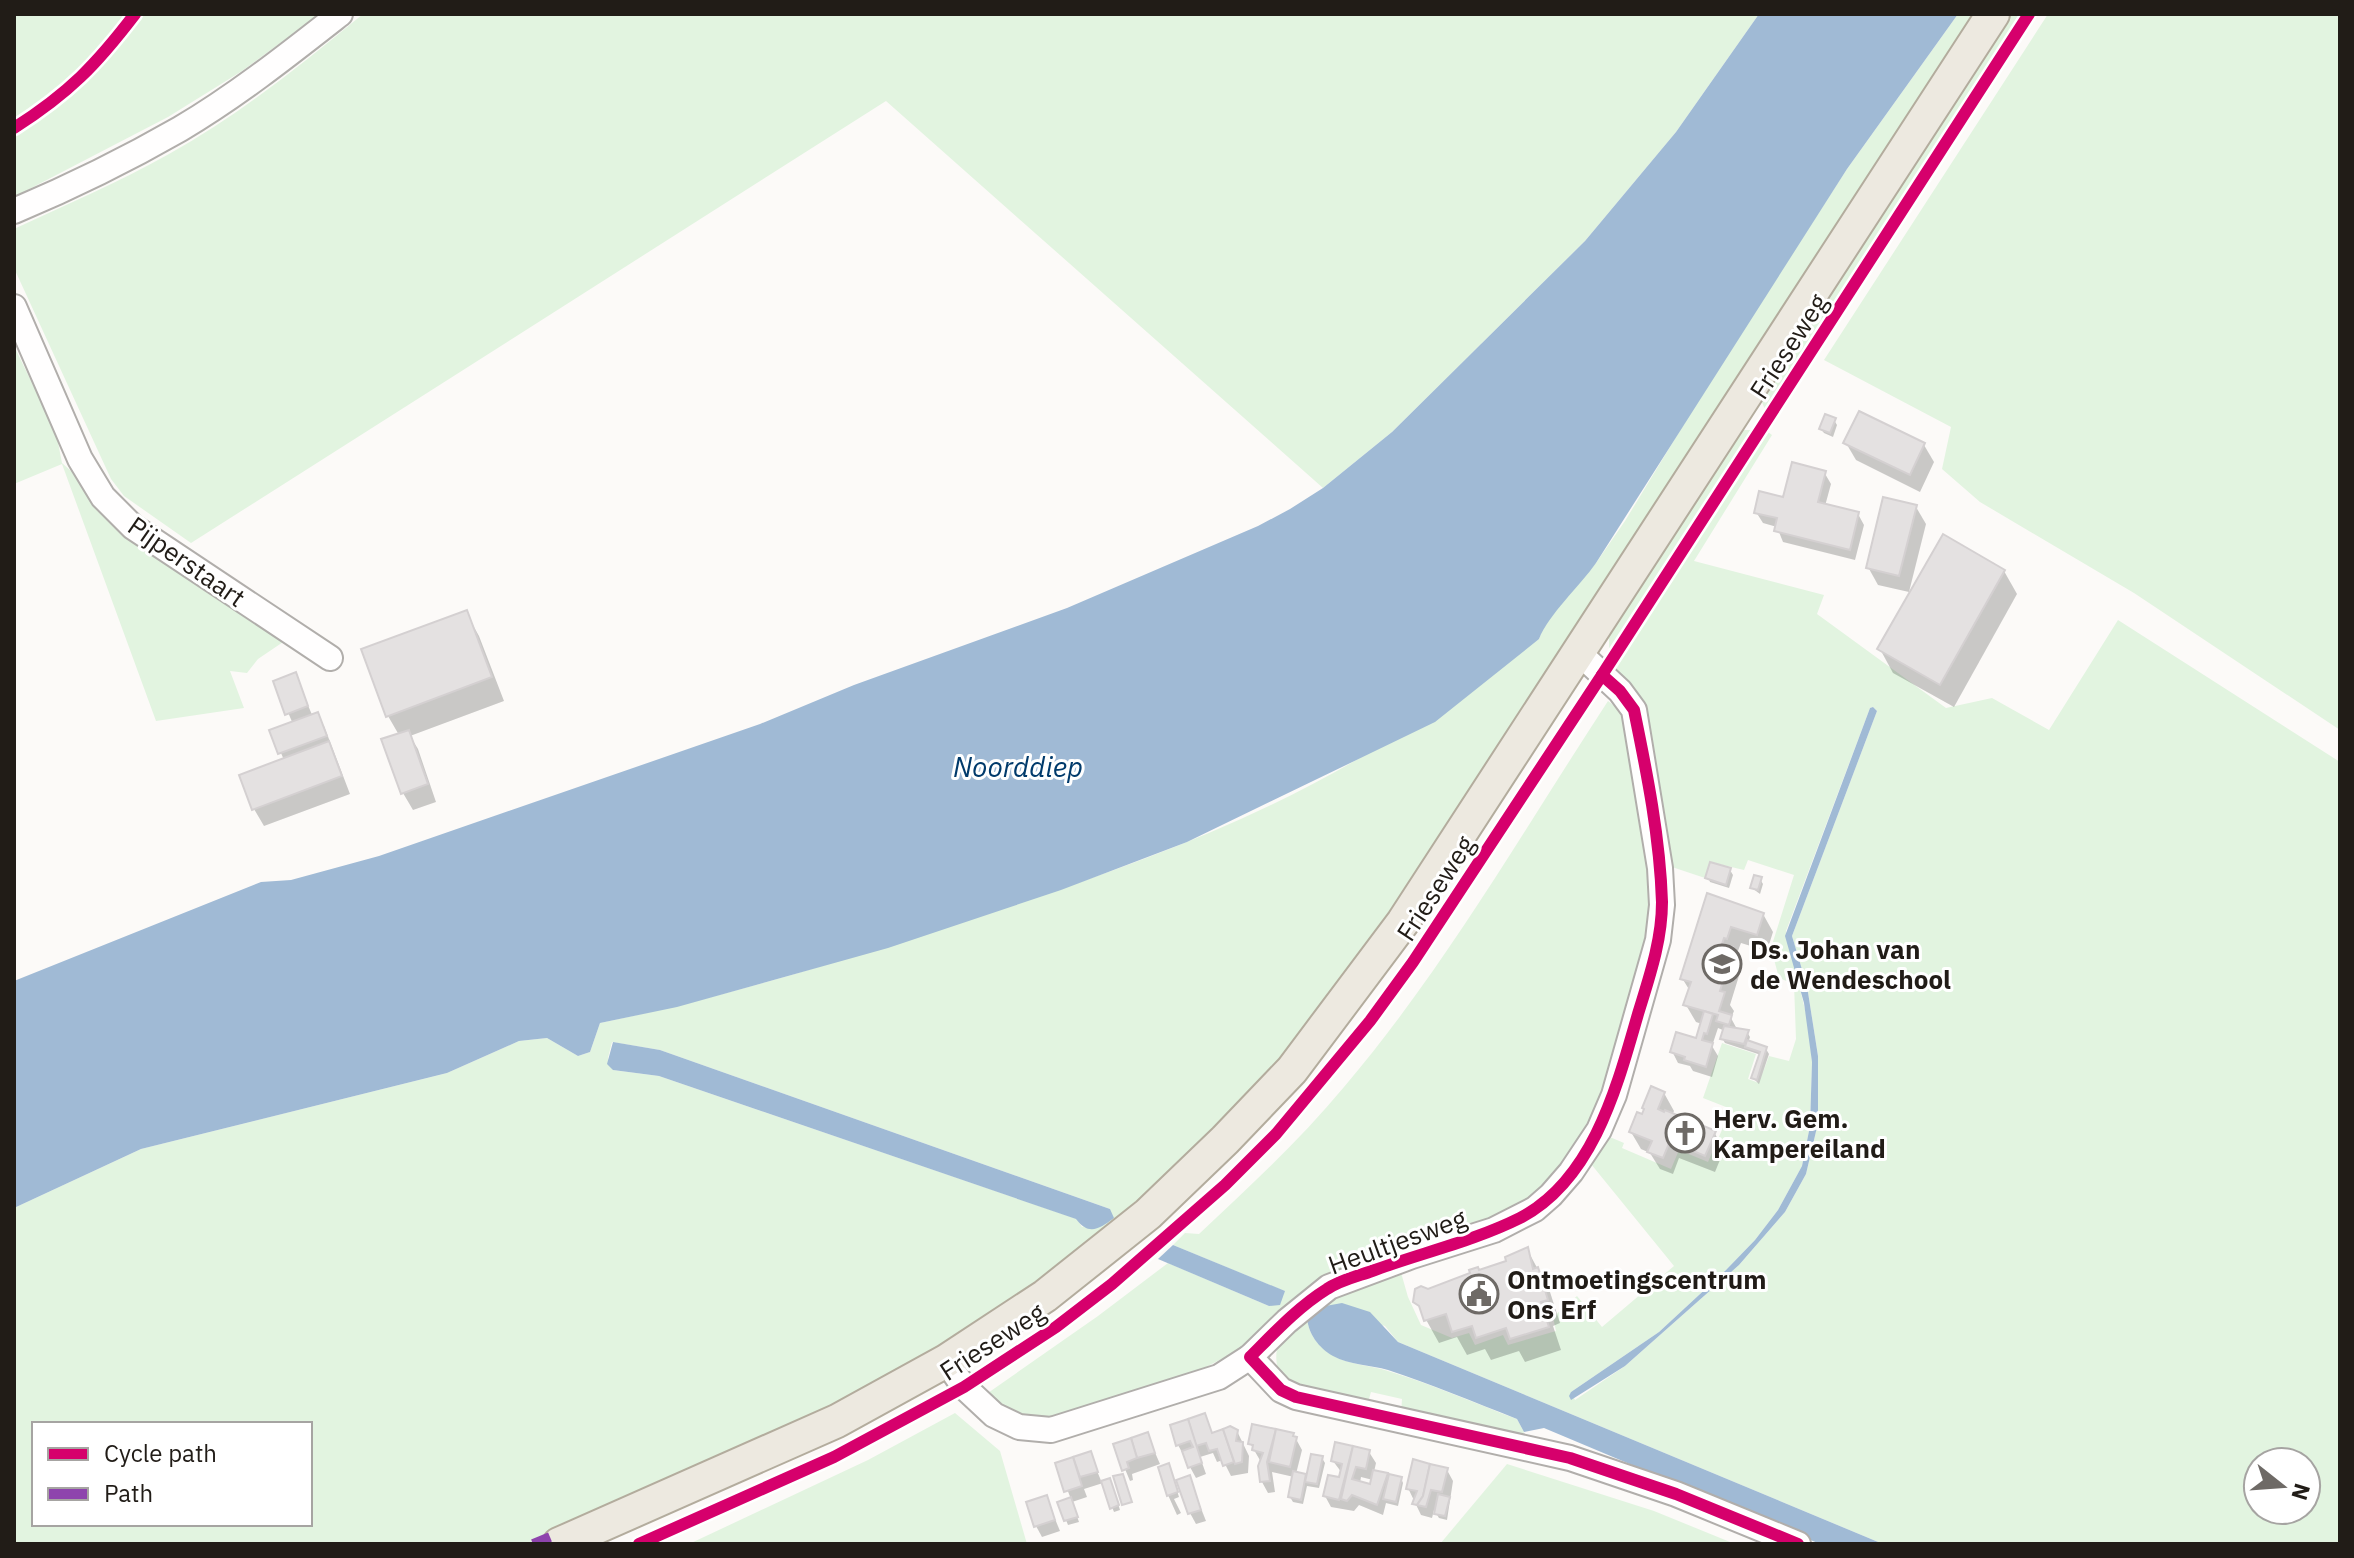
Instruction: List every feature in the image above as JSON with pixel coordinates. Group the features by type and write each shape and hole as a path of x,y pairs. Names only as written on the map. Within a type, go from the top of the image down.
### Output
{"main road":[{"name":"Frieseweg","path":"554,1542 837,1421 946,1361 1045,1296 1148,1214 1292,1070 1403,922 1993,14"}],"street":[{"path":"14,211 79,184 182,128 278,62 340,14"},
{"name":"Pijperstaart","path":"14,307 80,459 103,497 133,527 330,658"},
{"name":"Heultjesweg","path":"946,1361 964,1387 994,1415 1019,1427 1051,1430 1219,1377 1250,1357 1287,1321 1329,1287 1494,1230 1535,1209 1571,1172 1599,1130 1614,1095 1653,964 1662,905 1660,868 1634,710 1620,691 1578,652"},
{"path":"1250,1357 1281,1390 1296,1397 1583,1462 1676,1494 1798,1544"}],"green space":[{"path":"14,14 132,14 108,46 65,90 14,122"},
{"path":"140,14 320,14 242,71 168,117 14,197 14,133 67,97 91,74"},
{"path":"363,14 1759,14 1676,132 1585,241 1392,432 1323,488 886,101 191,543 124,496 111,479 14,268 14,229 131,174 195,139 269,88"},
{"path":"1958,14 1983,14 1442,845 1247,1103 1094,1245 925,1361 548,1544 14,1544 14,1208 141,1149 447,1073 519,1041 547,1038 578,1056 590,1052 600,1023 796,974 1038,897 1183,844 1277,802 1368,753 1539,639 1545,623 1596,563 1625,521 1718,368 1847,169","holes":["612,1042 660,1050 1110,1209 1082,1227 1077,1219 659,1076 613,1070 608,1058"]},
{"path":"2007,14 2023,14 1766,412 1759,395"},
{"path":"2048,14 2340,14 2340,730 2134,593 1980,502 1942,469 1951,427 1824,360"},
{"path":"14,346 56,432 62,463 89,487 289,638 258,659 247,673 230,671 244,708 156,721 62,464 14,484"},
{"path":"1764,429 1772,435 1694,561 1824,595 1817,614 1946,708 1992,698 2049,730 2118,620 2340,762 2340,1544 1883,1544 1398,1342 1385,1326 1320,1307 1345,1286 1400,1269 1421,1325 1452,1338 1469,1333 1475,1345 1503,1335 1508,1345 1556,1331 1553,1317 1577,1296 1602,1327 1674,1266 1591,1164 1605,1135 1624,1143 1622,1148 1671,1169 1679,1150 1708,1162 1731,1109 1703,1098 1722,1043 1756,1054 1748,1079 1759,1083 1769,1056 1789,1061 1796,1039 1794,984 1779,978 1771,948 1794,875 1748,860 1744,870 1710,862 1705,878 1672,867 1672,859 1659,847 1612,668","holes":["1870,708 1877,711 1792,936 1807,986 1818,1056 1818,1123 1806,1174 1785,1212 1739,1265 1625,1366 1575,1400 1571,1392 1659,1332 1726,1270 1778,1210 1802,1166 1810,1126 1812,1062 1808,1022 1786,931"]},
{"path":"1737,430 1754,430 1609,655 1609,635"},
{"path":"1608,701 1617,708 1626,726 1649,884 1648,926 1639,977 1618,1046 1593,1112 1561,1174 1518,1210 1308,1289 1241,1349 1204,1368 1039,1421 1006,1414 985,1395 1168,1263 1269,1306 1284,1291 1173,1245 1185,1233 1199,1234 1274,1163 1327,1107 1381,1042 1450,947"},
{"path":"1307,1317 1315,1340 1334,1356 1421,1382 1517,1419 1524,1432 1519,1441 1401,1413 1402,1399 1371,1392 1367,1406 1300,1391 1279,1373 1276,1353 1281,1340"},
{"path":"955,1413 1000,1451 1027,1544 689,1544 868,1460"},
{"path":"1507,1464 1654,1511 1735,1544 1440,1544"}],"water":[{"name":"Noorddiep","path":"1759,14 1958,14 1847,169 1596,563 1557,610 1539,639 1435,722 1187,842 1061,890 888,948 677,1007 600,1023 590,1052 578,1056 547,1038 519,1041 447,1073 141,1149 14,1208 14,981 261,882 291,880 379,856 760,724 854,685 1067,608 1258,526 1290,509 1323,488 1392,432 1585,241 1676,132"},
{"path":"1870,708 1877,711 1792,936 1807,986 1818,1056 1818,1123 1806,1174 1785,1212 1739,1265 1625,1366 1571,1400 1571,1392 1659,1332 1726,1270 1778,1210 1802,1166 1810,1126 1812,1062 1804,1003 1785,936"},
{"path":"613,1042 660,1050 1110,1209 1114,1218 1099,1228 1085,1228 1076,1219 659,1076 613,1070 607,1064"},
{"path":"1173,1245 1285,1291 1280,1305 1269,1306 1158,1259"},
{"path":"1342,1303 1370,1312 1398,1342 1883,1544 1820,1544 1544,1428 1524,1432 1517,1419 1469,1400 1388,1370 1339,1359 1315,1340 1307,1317 1320,1307"}],"building":[{"path":"1859,411 1925,443 1910,475 1843,443"},
{"path":"1825,414 1836,418 1830,433 1819,429"},
{"path":"1792,462 1826,471 1818,502 1859,512 1850,550 1774,531 1777,518 1754,513 1759,491 1783,497"},
{"path":"1883,497 1917,505 1899,576 1866,568"},
{"path":"1943,534 2005,570 1940,685 1877,649"},
{"path":"467,610 492,677 386,717 361,649"},
{"path":"296,672 308,706 285,715 273,681"},
{"path":"318,712 327,736 278,754 269,730"},
{"path":"409,730 428,784 401,794 381,739"},
{"path":"329,741 342,776 252,810 239,775"},
{"path":"1710,862 1731,868 1726,885 1705,878"},
{"path":"1754,875 1762,877 1758,890 1750,888"},
{"path":"1707,893 1764,913 1757,935 1731,927 1722,944 1733,947 1720,991 1725,992 1719,1011 1732,1015 1729,1025 1716,1021 1718,1015 1683,1005 1691,982 1680,979"},
{"path":"1704,1011 1713,1014 1702,1040 1713,1043 1706,1067 1670,1052 1676,1032 1696,1038"},
{"path":"1724,1026 1749,1030 1744,1044 1720,1039"},
{"path":"1747,1040 1767,1047 1757,1080 1751,1078 1760,1052 1745,1047"},
{"path":"1651,1086 1665,1092 1658,1109 1716,1131 1705,1156 1670,1141 1663,1158 1647,1152 1652,1141 1629,1132 1637,1112 1642,1114"},
{"name":"Ontmoetingscentrum Ons Erf","path":"1528,1247 1533,1269 1538,1267 1548,1300 1541,1302 1549,1327 1510,1339 1506,1328 1476,1338 1472,1326 1452,1332 1446,1314 1424,1321 1419,1306 1413,1302 1415,1289 1421,1286 1428,1289 1470,1273 1469,1270 1506,1261 1505,1257"},
{"path":"1205,1413 1212,1433 1223,1429 1234,1462 1223,1466 1217,1449 1209,1451 1206,1443 1196,1446 1188,1419"},
{"path":"1188,1419 1202,1463 1188,1468 1182,1451 1193,1447 1190,1441 1176,1446 1170,1425"},
{"path":"1252,1424 1276,1429 1267,1462 1270,1481 1260,1482 1258,1466 1263,1453 1252,1450 1253,1445 1248,1444"},
{"path":"1230,1426 1238,1430 1236,1441 1243,1442 1242,1462 1235,1464 1223,1429"},
{"path":"1276,1429 1294,1433 1293,1436 1297,1437 1290,1467 1269,1462"},
{"path":"1148,1432 1155,1453 1137,1458 1131,1438"},
{"path":"1131,1438 1137,1458 1127,1462 1129,1468 1122,1471 1113,1444"},
{"path":"1335,1442 1353,1446 1339,1500 1323,1496 1328,1475 1339,1477 1342,1464 1331,1461"},
{"path":"1353,1446 1370,1450 1366,1469 1356,1467 1352,1479 1370,1484 1373,1470 1388,1473 1377,1505 1352,1495 1347,1501 1341,1499"},
{"path":"1091,1451 1098,1472 1080,1477 1073,1457"},
{"path":"1311,1454 1323,1456 1317,1484 1305,1482"},
{"path":"1073,1457 1082,1486 1064,1492 1055,1463"},
{"path":"1413,1459 1430,1464 1423,1496 1417,1505 1412,1504 1417,1491 1406,1489"},
{"path":"1169,1463 1178,1492 1167,1496 1158,1467"},
{"path":"1430,1464 1448,1468 1442,1492 1431,1490 1426,1507 1417,1505 1423,1496"},
{"path":"1293,1471 1306,1474 1301,1500 1288,1497"},
{"path":"1123,1474 1132,1502 1122,1505 1113,1476"},
{"path":"1389,1474 1402,1477 1396,1502 1383,1499"},
{"path":"1190,1475 1201,1510 1188,1514 1176,1480"},
{"path":"1110,1478 1119,1505 1110,1509 1101,1481"},
{"path":"1438,1494 1450,1497 1445,1516 1434,1514"},
{"path":"1047,1495 1055,1520 1034,1527 1026,1502"},
{"path":"1071,1497 1078,1517 1064,1521 1057,1502"}],"marked path":[{"path":"533,1544 550,1537"}],"cycle path":[{"path":"14,128 51,103 80,77 135,14"},
{"path":"639,1544 834,1457 964,1387 1056,1327 1112,1284 1225,1185 1276,1134 1370,1021 1413,962 2029,14"},
{"path":"1602,675 1620,691 1634,710 1656,830 1662,902 1660,931 1650,973 1621,1071 1598,1129 1584,1156 1566,1180 1545,1201 1520,1218 1332,1286 1296,1312 1250,1357 1281,1390 1296,1397 1570,1458 1676,1494 1798,1544"}],"place":[{"name":"Ds. Johan van de Wendeschool","path":"1722,964"},
{"name":"Herv. Gem. Kampereiland","path":"1685,1133"},
{"name":"Ontmoetingscentrum Ons Erf","path":"1479,1294"}]}
